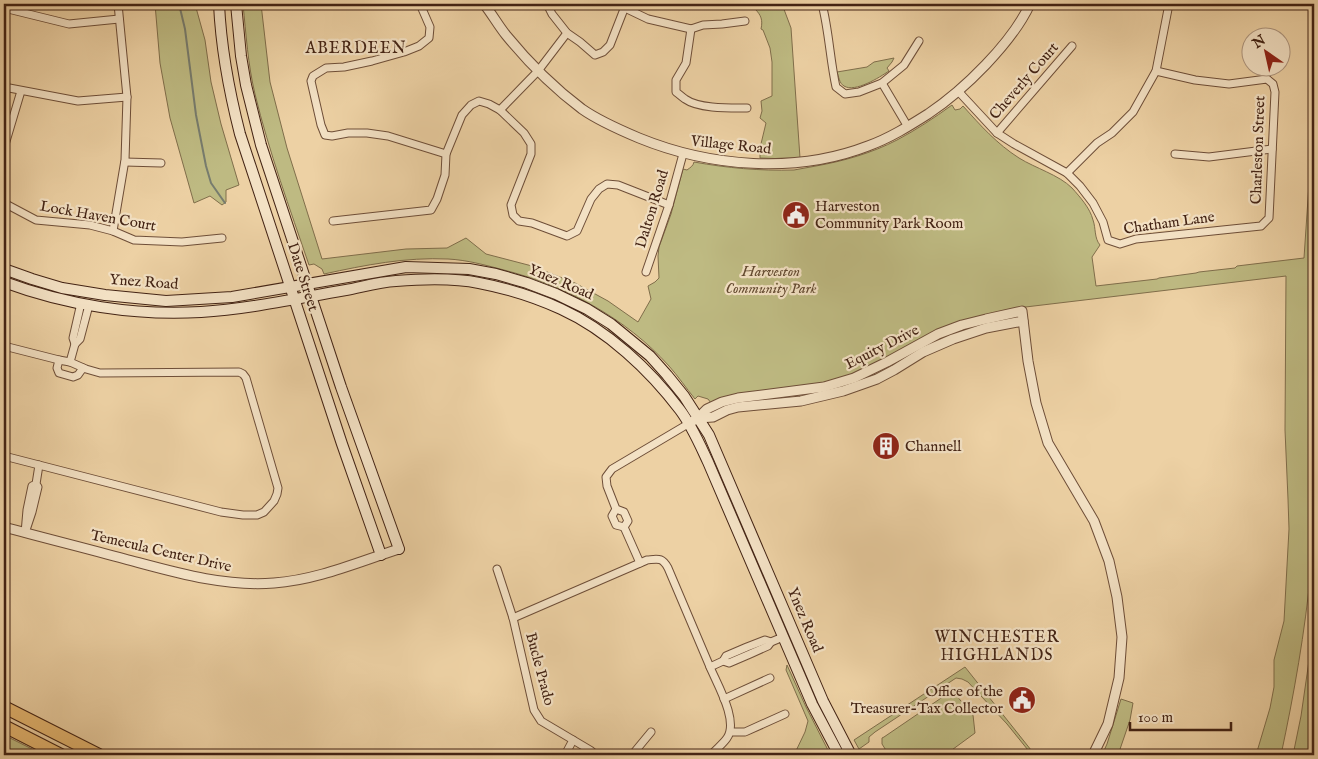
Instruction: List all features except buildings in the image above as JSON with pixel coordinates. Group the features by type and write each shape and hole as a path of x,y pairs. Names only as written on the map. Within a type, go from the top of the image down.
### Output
{"highway":[{"path":"4,707 99,755"},
{"path":"4,726 61,755"}],"main road":[{"name":"Date Street","path":"219,4 224,55 234,110 243,144 342,444 381,555"},
{"name":"Date Street","path":"236,4 246,85 261,145 340,387 399,549"},
{"name":"Ynez Road","path":"4,269 62,288 104,295 166,300 232,297 406,267 469,269 527,283 587,308 629,338 650,356 684,396 709,435 823,701 851,755"},
{"name":"Ynez Road","path":"4,282 60,299 104,308 176,313 232,309 395,281 437,279 478,282 521,294 562,309 601,332 637,360 681,411 708,462 812,704 839,755"},
{"path":"85,304 87,299 91,298 134,303 144,299"},
{"path":"783,637 791,638 803,664 809,667"}],"street":[{"path":"113,230 125,162 126,97 118,4"},
{"path":"420,4 430,27 429,38 419,46 388,57 344,67 326,68 313,76 311,81 320,125 325,135 367,133 388,136 446,154"},
{"name":"Village Road","path":"484,4 506,34 538,71 583,109 605,122 654,144 683,154 749,163 804,162 826,159 868,146 908,127 942,104 981,69 1006,41 1030,4"},
{"path":"549,4 548,6 552,14 566,33 595,55 602,52 610,44 626,6 648,18 691,29 702,25 745,21"},
{"path":"822,4 829,36 836,87 845,94 859,92 882,83 904,65 919,41"},
{"path":"1067,173 1097,143 1112,133 1133,112 1156,71 1169,4"},
{"path":"4,8 69,24 119,19"},
{"path":"691,29 686,63 676,80 676,92 686,100 704,106 747,108"},
{"path":"500,110 538,71 566,33"},
{"name":"Cheverly Court","path":"997,133 1072,46"},
{"name":"Charleston Street","path":"1156,71 1195,80 1229,84 1267,79 1273,84 1275,92 1269,218"},
{"path":"882,83 908,127"},
{"path":"4,87 78,101 126,97"},
{"path":"4,148 21,91"},
{"name":"Chatham Lane","path":"958,91 997,133 1067,173 1093,203 1103,222 1108,240 1120,244 1136,239 1261,226 1269,218"},
{"path":"333,221 431,210 445,175 446,154 462,115 471,105 479,101 500,110 524,133 531,144 531,154 511,205 513,215 519,221 532,223 567,236 577,232 591,199 599,189 607,184 618,185 669,205"},
{"path":"1175,154 1208,157 1272,150"},
{"name":"Dalton Road","path":"646,272 669,205 683,154"},
{"path":"125,162 161,162"},
{"name":"Lock Haven Court","path":"4,203 36,220 90,225 113,230 134,240 182,242 222,238"},
{"path":"70,362 75,344 73,338 85,304"},
{"name":"Equity Drive","path":"688,424 698,418 707,408 730,400 757,395 808,390 854,378 888,362 938,334 962,325 1023,316 1028,361 1036,403 1048,443 1094,521 1109,561 1117,597 1122,637 1119,678 1108,724 1093,755"},
{"path":"4,346 70,362 100,373 239,372 243,374 246,378 278,488 270,507 257,516 221,512 4,456"},
{"path":"58,360 57,368 59,373 64,375 74,377 83,368"},
{"path":"640,563 624,527 628,521 624,512 616,509 607,486 606,477 612,470 688,424"},
{"path":"25,533 27,510 32,486 36,484 39,465"},
{"name":"Temecula Center Drive","path":"4,527 203,579 237,583 276,583 320,575 399,549"},
{"name":"Bucle Prado","path":"513,618 647,560 658,559 665,562 724,699 731,722 731,732"},
{"name":"Bucle Prado","path":"497,569 513,618 534,710 541,721 596,755"},
{"path":"710,667 724,661 729,663 735,656 749,650 768,646 771,642 783,637"},
{"path":"724,699 770,678"},
{"path":"711,755 727,740 731,732 745,732 784,714"},
{"path":"632,755 651,732"},
{"path":"564,755 573,740"}],"green space":[{"path":"155,4 195,4 205,40 211,82 221,124 239,185 226,190 226,202 222,205 210,196 194,203 170,118 160,63"},
{"name":"Harveston Community Park","path":"243,4 261,4 270,82 287,148 322,259 406,249 447,248 466,238 486,254 532,266 575,283 608,301 638,322 651,299 648,286 659,278 659,247 671,214 683,169 687,170 694,162 744,169 794,170 837,162 887,145 925,124 952,105 955,110 963,106 1003,147 1025,162 1067,183 1081,199 1092,216 1100,245 1092,257 1096,286 1304,258 1314,69 1313,547 1309,593 1295,686 1281,755 1256,755 1270,708 1274,687 1274,660 1284,621 1289,529 1285,430 1286,276 1017,308 970,319 863,371 823,384 741,393 711,403 708,399 698,396 695,399 672,370 634,333 594,306 550,285 527,277 476,263 448,259 401,260 324,274 322,269 314,264 309,265 273,159 255,94 249,61"},
{"path":"757,4 782,4 791,28 800,158 760,158 760,148 766,123 760,118 762,111 761,101 772,96 772,62 770,48 761,29 761,18 755,9"},
{"path":"894,58 887,68 889,71 861,86 849,88 840,82 837,72 867,67 874,62"},
{"path":"1314,626 1314,755 1293,755 1301,716"},
{"path":"787,665 830,753 828,755 794,755 808,721 786,670"},
{"path":"965,667 1035,755 1032,755 1007,724 968,682 956,678 875,732 869,737 869,742 859,749 854,740"},
{"path":"950,692 955,694 973,715 975,733 945,755 889,755 882,744 882,738"},
{"path":"1121,699 1133,703 1130,720 1118,755 1102,755 1107,744"},
{"path":"4,735 44,755 4,754"}],"waterway":[{"path":"179,4 185,29 196,115 206,166 211,183 225,203"},
{"path":"1311,755 1314,737"}],"place":[{"name":"Harveston Community Park Room","path":"796,215"},
{"name":"Channell","path":"886,446"},
{"name":"Office of the Treasurer-Tax Collector","path":"1022,700"}],"district":[{"name":"ABERDEEN","path":"356,49"},
{"name":"WINCHESTER HIGHLANDS","path":"997,647"}]}
